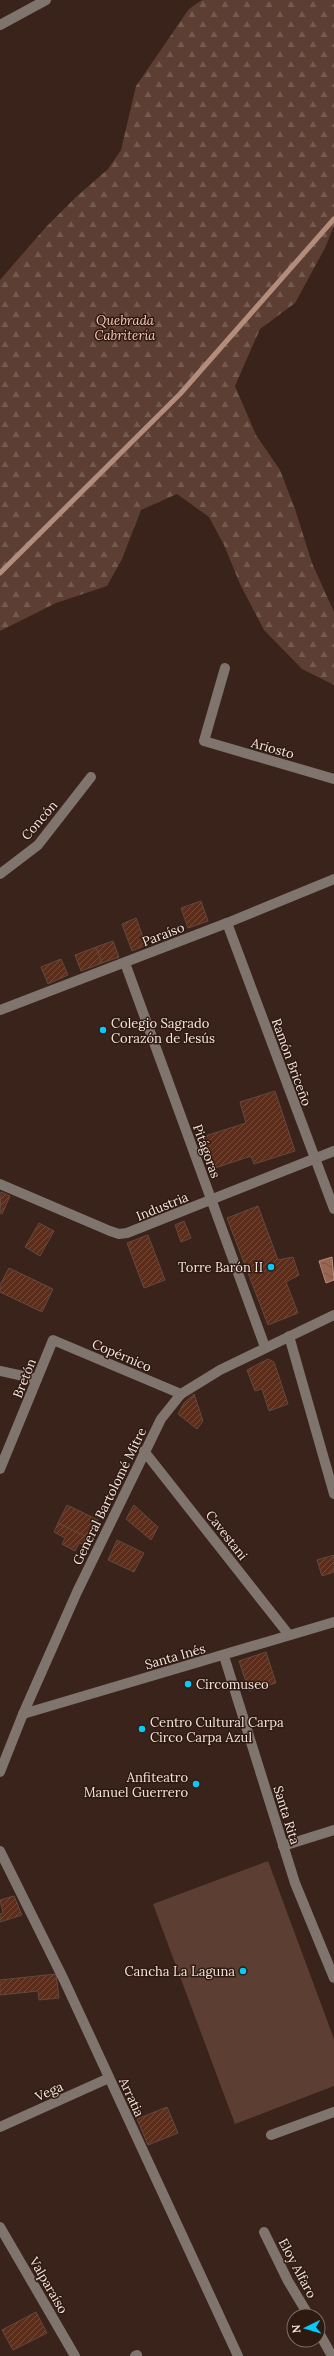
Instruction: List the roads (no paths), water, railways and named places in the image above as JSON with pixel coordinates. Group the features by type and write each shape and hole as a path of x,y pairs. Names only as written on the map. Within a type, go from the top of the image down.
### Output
{"street":[{"path":"0,25 42,1"},
{"name":"Ariosto","path":"225,668 204,741 334,779"},
{"name":"Concón","path":"0,874 38,845 91,777"},
{"name":"Paraíso","path":"0,1010 227,923 334,879"},
{"name":"Ramón Briceño","path":"227,923 314,1159 334,1209"},
{"name":"Pitágoras","path":"125,963 265,1347"},
{"name":"Industria","path":"0,1184 118,1234 127,1233 334,1151"},
{"name":"General Bartolomé Mitre","path":"0,1772 23,1714 77,1592 144,1451 161,1420 181,1394 220,1370 334,1315"},
{"path":"289,1336 334,1494"},
{"name":"Bretón","path":"0,1469 52,1340"},
{"name":"Copérnico","path":"52,1340 181,1394"},
{"path":"0,1371 37,1379"},
{"name":"Cavestani","path":"144,1451 289,1635"},
{"name":"Santa Inés","path":"23,1714 224,1656 334,1622"},
{"name":"Santa Rita","path":"224,1656 295,1883 334,1978"},
{"path":"283,1846 334,1830"},
{"name":"Arratia","path":"0,1850 109,2078 238,2356"},
{"name":"Vega","path":"0,2127 109,2078"},
{"path":"271,2135 334,2112"},
{"name":"Valparaíso","path":"0,2227 75,2356"},
{"name":"Eloy Alfaro","path":"264,2232 288,2281 304,2308"},
{"path":"326,2346 332,2356"}],"water":[{"path":"332,1257 334,1280 326,1283 319,1261"}],"waterway":[{"name":"Quebrada Cabritería","path":"0,573 180,394 334,219"}],"place":[{"name":"Colegio Sagrado Corazón de Jesús","path":"103,1030"},
{"name":"Torre Barón II","path":"271,1267"},
{"name":"Circomuseo","path":"188,1684"},
{"name":"Centro Cultural Carpa Circo Carpa Azul","path":"142,1729"},
{"name":"Anfiteatro Manuel Guerrero","path":"196,1784"},
{"name":"Cancha La Laguna","path":"243,1971"}]}
